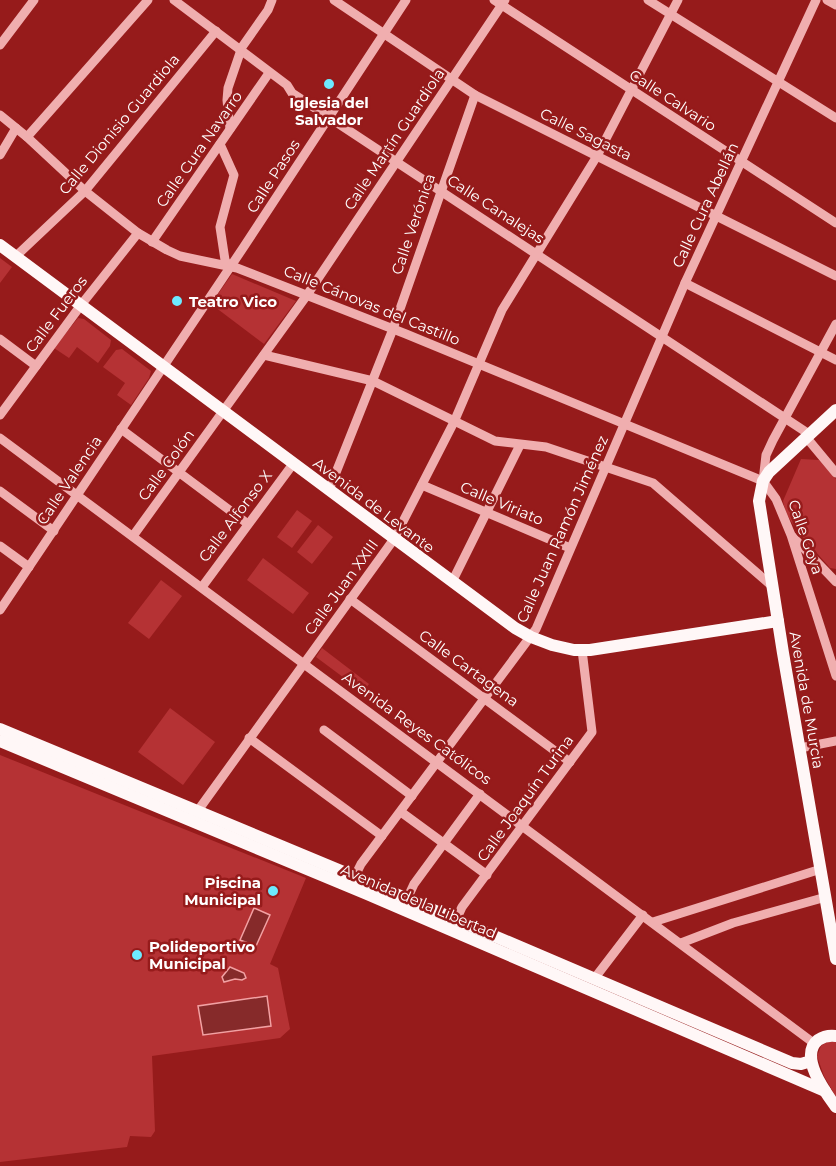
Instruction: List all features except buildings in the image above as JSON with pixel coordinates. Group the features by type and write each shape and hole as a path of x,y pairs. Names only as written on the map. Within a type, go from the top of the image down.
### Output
{"main road":[{"name":"Avenida de Levante","path":"0,245 452,582 531,637 560,647 582,650 655,642 778,621"},
{"path":"763,481 773,467 836,410"},
{"name":"Avenida de Murcia","path":"763,481 760,507 772,586 836,958"},
{"path":"0,729 194,817"},
{"path":"0,741 352,882 407,899 792,1063 801,1064 811,1061"},
{"name":"Avenida de la Libertad","path":"352,882 825,1092"},
{"path":"836,1023 831,1036 815,1044 811,1052 811,1061 825,1092 836,1107"}],"street":[{"path":"0,45 34,0"},
{"path":"27,137 148,0"},
{"name":"Calle Canalejas","path":"174,0 287,85 292,93 785,417 807,436 836,472"},
{"path":"230,129 226,94 242,47 268,10 272,0"},
{"name":"Calle Sagasta","path":"334,0 475,95 836,276"},
{"name":"Calle Pasos","path":"163,366 406,0"},
{"path":"648,0 836,118"},
{"name":"Calle Juan XXIII","path":"249,738 394,539 454,422 502,310 597,156 678,0"},
{"name":"Calle Cura Abellán","path":"624,424 715,216 816,0"},
{"path":"827,0 836,5"},
{"name":"Calle Martín Guardiola","path":"264,355 398,162 500,2"},
{"name":"Calle Calvario","path":"500,2 630,90 836,223"},
{"name":"Calle Dionisio Guardiola","path":"15,256 85,191 216,32"},
{"name":"Calle Cura Navarro","path":"153,242 269,72"},
{"name":"Calle Verónica","path":"329,490 393,329 475,95"},
{"name":"Calle Cánovas del Castillo","path":"0,115 85,191 138,233 180,256 237,268 307,295 763,481"},
{"path":"0,155 16,128"},
{"path":"220,144 234,175 220,227 225,260 229,267"},
{"name":"Calle Fueros","path":"0,415 81,305 138,233"},
{"path":"685,283 836,360"},
{"path":"763,481 766,455 836,324"},
{"path":"0,339 36,366"},
{"path":"264,355 373,381 495,441 546,447 653,483 772,586"},
{"name":"Calle Colón","path":"133,536 264,355"},
{"name":"Calle Valencia","path":"1,605 78,496 163,366"},
{"name":"Calle Juan Ramón Jiménez","path":"352,882 361,864 531,637 624,424"},
{"path":"121,429 248,524"},
{"name":"Avenida Reyes Católicos","path":"0,438 815,1044"},
{"path":"452,582 520,445"},
{"name":"Calle Alfonso X","path":"202,586 294,464"},
{"name":"Calle Goya","path":"763,481 776,499 791,535 836,676"},
{"name":"Calle Viriato","path":"422,485 570,548"},
{"path":"0,491 54,531"},
{"path":"791,535 835,579"},
{"path":"0,546 29,567"},
{"name":"Calle Cartagena","path":"350,599 570,762"},
{"name":"Calle Joaquín Turina","path":"456,921 462,907 592,732 582,650"},
{"path":"324,730 412,796"},
{"path":"194,817 249,738 382,836"},
{"path":"800,748 836,741"},
{"path":"407,899 414,884 480,794"},
{"path":"401,812 487,875"},
{"path":"653,922 821,869"},
{"path":"681,944 733,923 826,897"},
{"path":"594,979 643,915"}],"shaded area":[{"path":"0,258 12,267 0,283"},
{"path":"232,274 296,301 264,344 211,304"},
{"path":"78,318 84,319 111,340 110,346 98,363 77,347 69,358 54,348"},
{"path":"122,349 151,371 149,378 131,405 117,395 125,383 103,367 116,350"},
{"path":"801,459 819,460 836,479 836,569 830,568 795,528 783,501"},
{"path":"297,510 312,521 292,548 277,537"},
{"path":"318,525 333,537 312,564 297,552"},
{"path":"263,558 309,593 293,614 247,580"},
{"path":"161,580 182,596 149,639 128,623"},
{"path":"322,648 369,684 363,692 316,657"},
{"path":"170,708 215,742 183,785 138,752"},
{"name":"Polideportivo Municipal","path":"0,755 306,878 270,964 278,968 290,1029 280,1038 152,1056 155,1131 151,1137 130,1136 127,1147 0,1162"},
{"path":"254,908 270,915 256,946 240,940"},
{"path":"230,967 244,973 246,978 224,982 222,977"},
{"path":"267,996 271,1026 203,1035 198,1006"},
{"path":"827,1042 836,1042 836,1097 824,1076 817,1056 821,1046"}],"place":[{"name":"Iglesia del Salvador","path":"329,84"},
{"name":"Teatro Vico","path":"177,301"},
{"name":"Piscina Municipal","path":"273,891"},
{"name":"Polideportivo Municipal","path":"137,955"}]}
